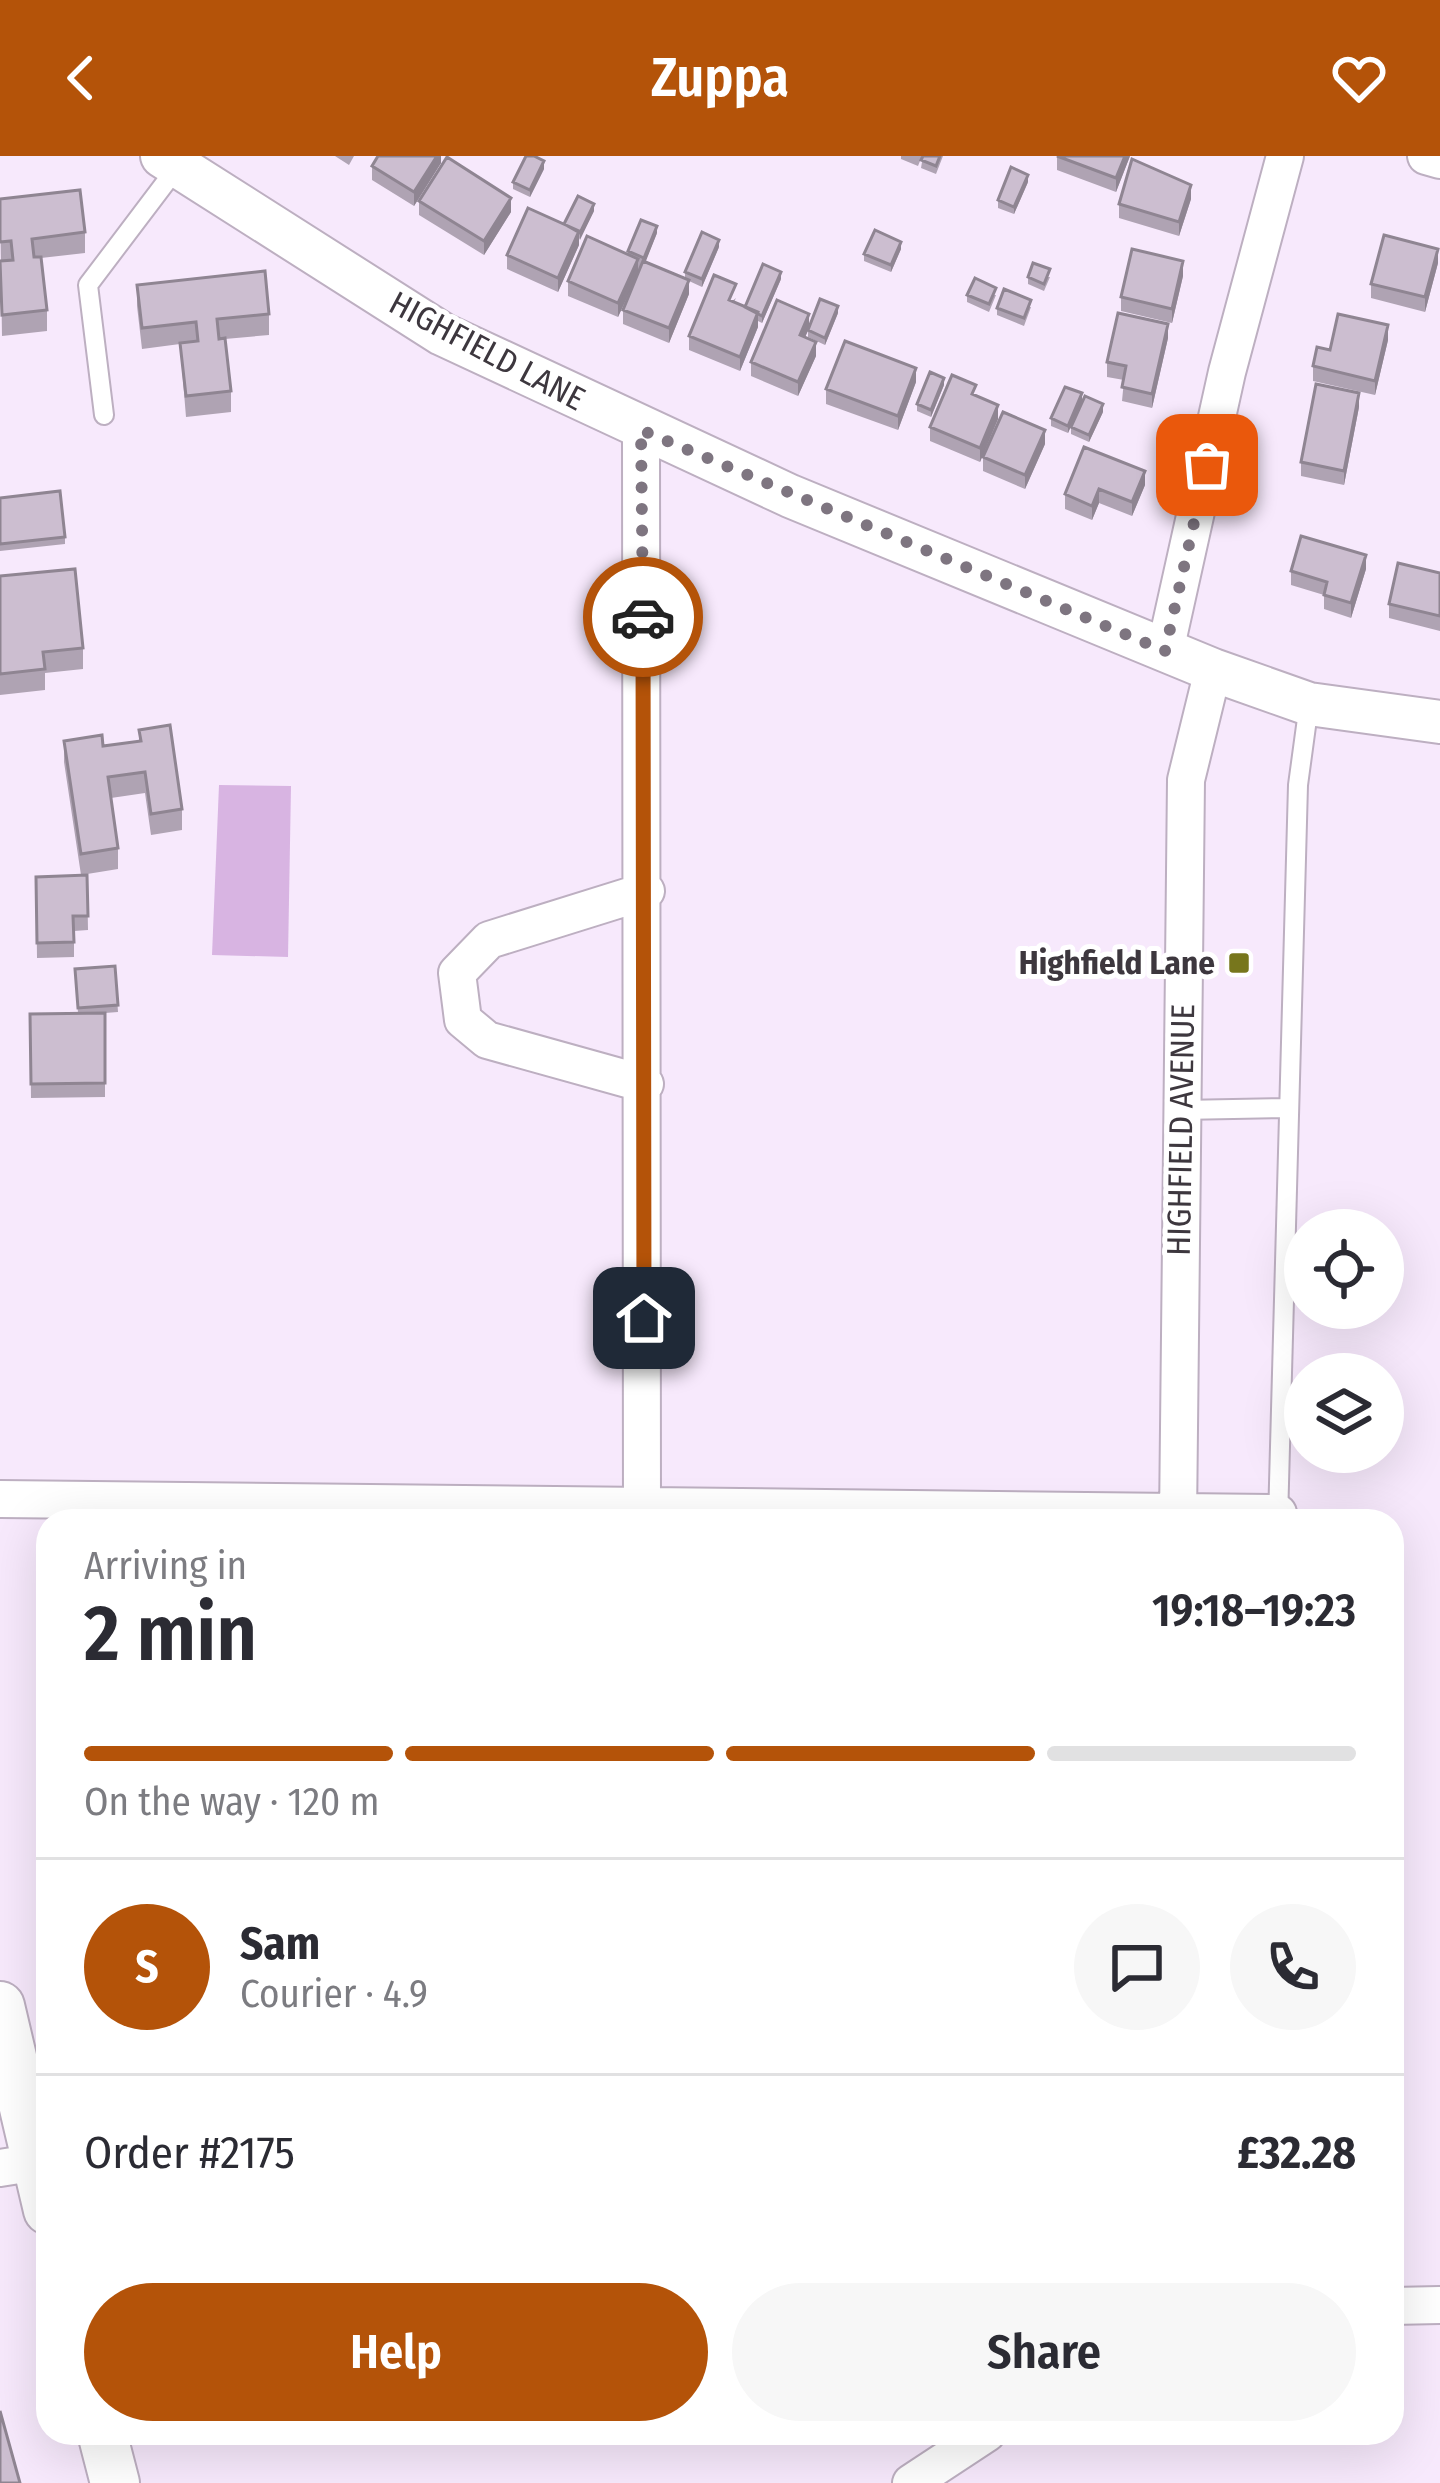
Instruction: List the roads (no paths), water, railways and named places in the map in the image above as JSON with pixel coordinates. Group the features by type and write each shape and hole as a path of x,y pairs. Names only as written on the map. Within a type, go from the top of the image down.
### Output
{"main road":[{"path":"0,2006 19,2165 36,2191"},
{"path":"105,2445 115,2483"}],"street":[{"path":"1165,651 1227,372 1285,156"},
{"path":"1426,156 1440,160"},
{"name":"HIGHFIELD LANE","path":"170,161 442,334 641,430 1213,670 1309,704 1440,722"},
{"path":"641,430 646,891 642,1509"},
{"name":"HIGHFIELD AVENUE","path":"1178,1509 1186,780 1213,670"},
{"path":"645,1084 487,1040 463,1020 458,973 489,940 646,891"},
{"path":"0,1499 459,1509"},
{"path":"1404,2306 1440,2305"},
{"path":"910,2483 969,2445"}],"lane":[{"path":"104,415 88,285 170,161"},
{"path":"1278,1509 1298,785 1309,704"},
{"path":"1181,1110 1288,1108"}],"place":[{"name":"Highfield Lane","path":"1239,963"}]}
